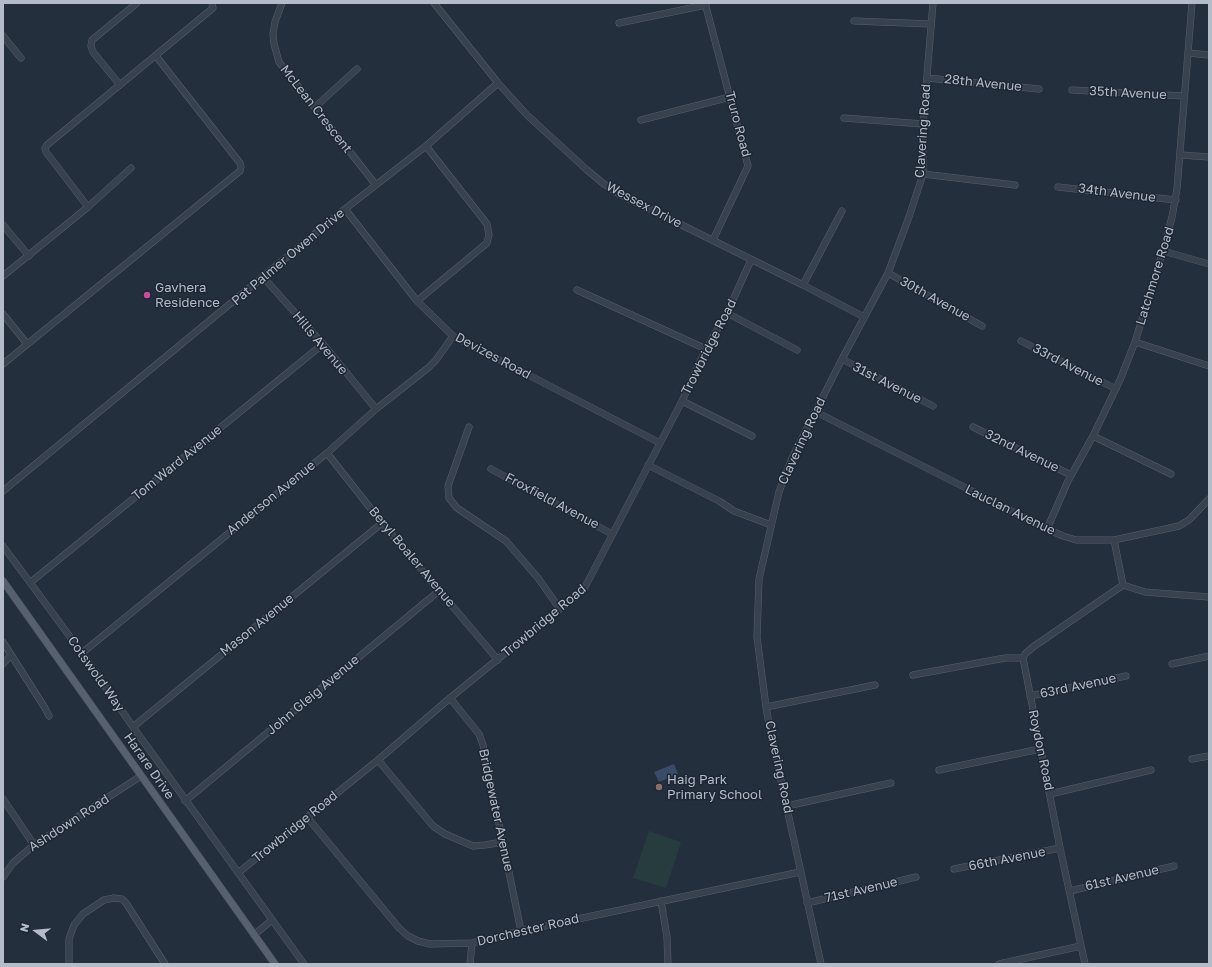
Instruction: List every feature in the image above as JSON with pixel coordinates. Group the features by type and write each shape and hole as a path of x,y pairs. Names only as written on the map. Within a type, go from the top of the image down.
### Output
{"main road":[{"name":"Harare Drive","path":"3,581 275,964"}],"street":[{"path":"120,85 93,52 91,46 92,40 137,3"},
{"path":"88,207 46,152 45,148 213,8 212,3"},
{"name":"McLean Crescent","path":"282,3 277,17 274,34 274,44 279,62 376,184"},
{"name":"Wessex Drive","path":"434,3 498,83 545,132 604,184 619,194 803,285 864,317"},
{"name":"Clavering Road","path":"820,964 766,707 759,660 757,620 759,579 778,492 792,458 888,273 923,174 923,124 933,3"},
{"name":"Latchmore Road","path":"1047,529 1071,475 1093,436 1116,389 1134,342 1163,251 1176,200 1181,155 1184,96 1192,3"},
{"path":"619,23 706,4"},
{"name":"Truro Road","path":"706,4 748,166 712,240"},
{"path":"854,21 931,24"},
{"path":"3,36 21,58"},
{"path":"1188,53 1209,55"},
{"path":"3,364 240,171 240,163 156,56"},
{"path":"315,107 357,69"},
{"name":"28th Avenue","path":"927,78 1039,89"},
{"name":"Pat Palmer Owen Drive","path":"3,491 345,209 426,146 498,83"},
{"name":"35th Avenue","path":"1072,90 1184,96"},
{"path":"641,120 730,97"},
{"path":"844,118 923,124"},
{"path":"417,301 487,243 489,235 487,224 426,146"},
{"path":"1181,155 1209,157"},
{"path":"3,276 88,207 131,168"},
{"path":"923,174 1015,185"},
{"name":"34th Avenue","path":"1058,187 1176,200"},
{"name":"Devizes Road","path":"345,209 417,301 453,336 660,443"},
{"path":"803,285 842,211"},
{"path":"3,225 29,256"},
{"path":"1163,251 1209,264"},
{"name":"Trowbridge Road","path":"238,873 378,760 450,698 584,590 588,585 612,534 682,401 706,349 727,313 751,260"},
{"name":"30th Avenue","path":"888,273 982,326"},
{"name":"Hills Avenue","path":"263,277 323,344 376,409"},
{"path":"577,290 706,349"},
{"path":"727,313 798,350"},
{"path":"3,314 27,344"},
{"name":"Anderson Avenue","path":"82,653 327,453 376,409 428,368 436,360 453,336"},
{"name":"33rd Avenue","path":"1021,341 1116,389"},
{"path":"1134,342 1209,366"},
{"name":"Tom Ward Avenue","path":"30,582 323,344"},
{"name":"31st Avenue","path":"842,360 933,406"},
{"path":"682,401 752,436"},
{"name":"Lauclan Avenue","path":"816,412 1047,529 1076,540 1114,540 1172,528 1185,523 1209,499"},
{"path":"469,427 448,486 449,498 457,508 506,541 538,578 560,609"},
{"name":"32nd Avenue","path":"973,427 1071,475"},
{"path":"1093,436 1171,474"},
{"name":"Beryl Boaler Avenue","path":"327,453 382,523 498,660"},
{"path":"648,466 719,501 734,511 771,526"},
{"name":"Froxfield Avenue","path":"492,469 612,534"},
{"name":"Mason Avenue","path":"133,727 382,523"},
{"path":"1114,540 1123,586"},
{"name":"Cotswold Way","path":"3,546 82,653 185,800 304,964"},
{"path":"913,675 1005,658 1023,658 1025,654 1033,647 1123,586 1145,592 1209,597"},
{"name":"John Gleig Avenue","path":"185,800 440,590"},
{"path":"3,642 49,716"},
{"path":"3,664 11,655"},
{"path":"1172,664 1209,656"},
{"name":"Roydon Road","path":"1023,658 1060,848 1085,964"},
{"name":"63rd Avenue","path":"1030,696 1126,676"},
{"path":"766,707 875,685"},
{"name":"Bridgewater Avenue","path":"450,698 479,734 484,745 521,931"},
{"path":"939,770 1040,749"},
{"path":"1192,759 1209,756"},
{"path":"378,760 433,826 445,834 473,846 503,842"},
{"path":"1050,794 1151,770"},
{"name":"Ashdown Road","path":"3,877 13,863 34,845 141,776"},
{"path":"787,806 891,783"},
{"path":"3,799 34,845"},
{"name":"Dorchester Road","path":"307,817 399,928 408,936 418,941 430,944 472,943 521,931 800,872"},
{"name":"66th Avenue","path":"954,869 1060,848"},
{"name":"61st Avenue","path":"1070,891 1174,866"},
{"name":"71st Avenue","path":"807,902 916,878"},
{"path":"69,964 69,939 74,925 83,914 109,898 122,899 126,903 165,964"},
{"path":"661,901 667,937 668,964"},
{"path":"254,935 272,920"},
{"path":"470,964 472,943"},
{"path":"999,964 1081,946"}],"green space":[{"path":"649,831 681,842 666,888 633,878"}],"water":[{"path":"674,764 678,774 659,782 654,772"}],"place":[{"name":"Gavhera Residence","path":"147,295"},
{"name":"Haig Park Primary School","path":"659,787"}]}
